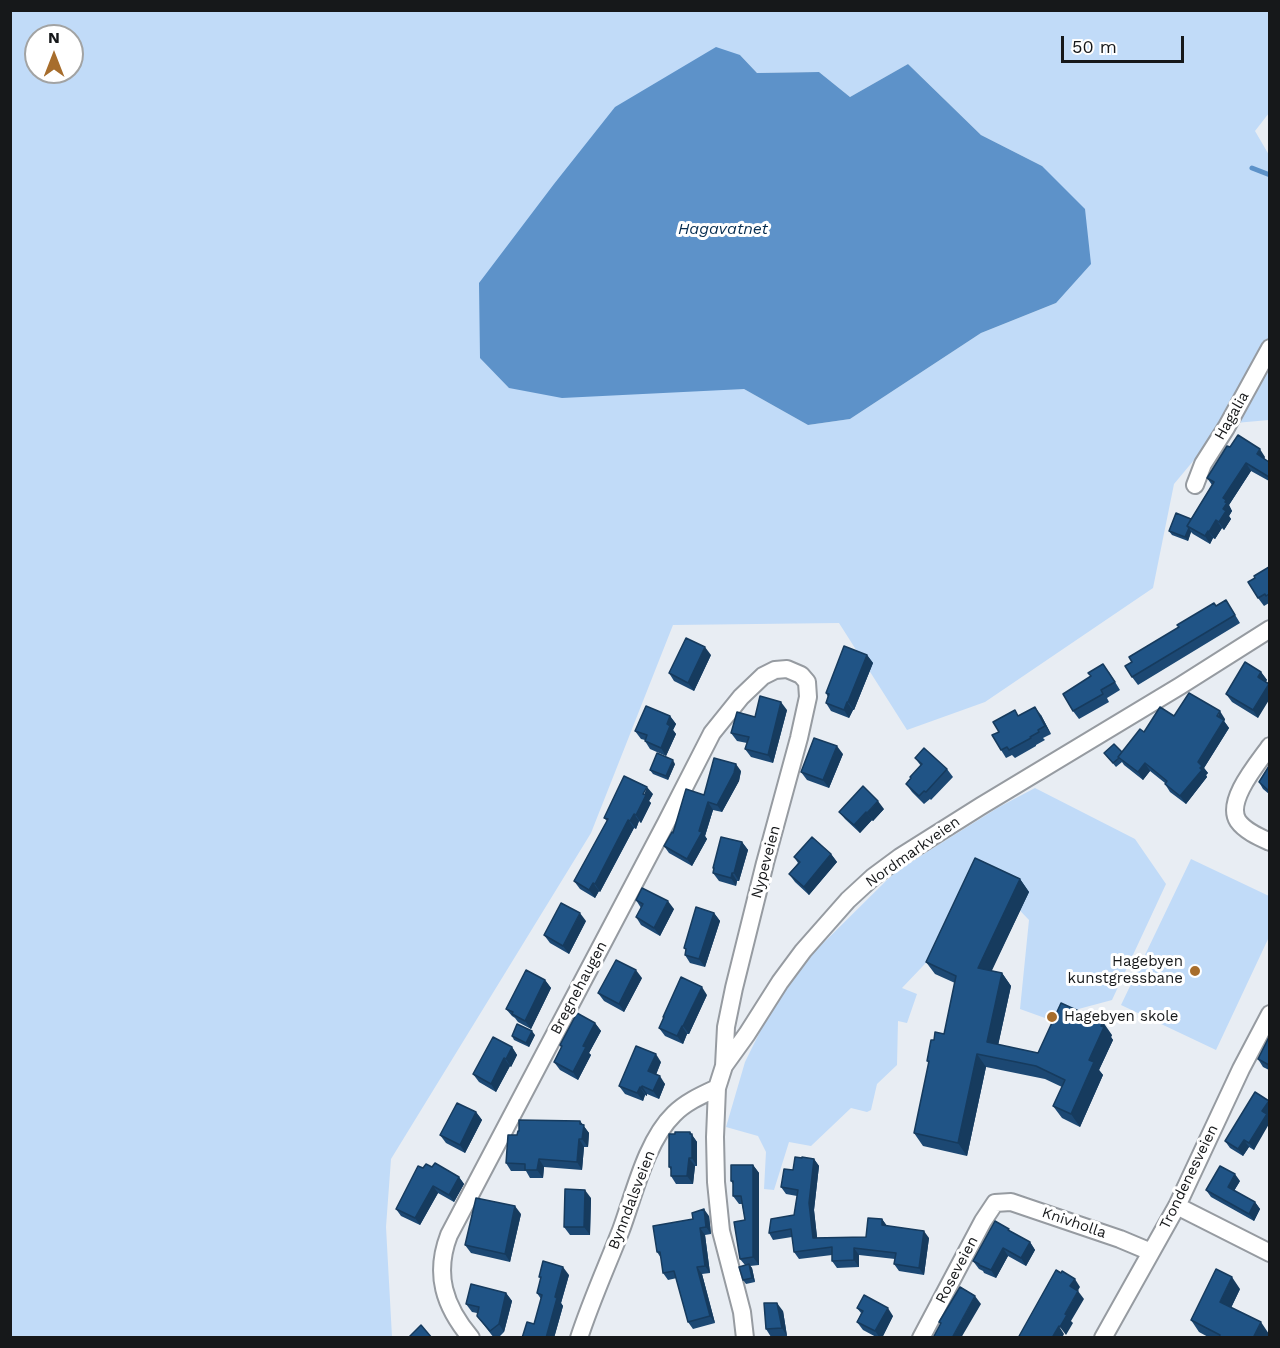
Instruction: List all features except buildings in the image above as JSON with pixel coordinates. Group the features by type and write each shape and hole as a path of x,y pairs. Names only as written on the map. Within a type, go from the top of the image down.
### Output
{"street":[{"name":"Hagalia","path":"1195,485 1203,464 1226,428 1269,348"},
{"name":"Nordmarkveien","path":"745,1338 742,1312 721,1231 716,1182 717,1088 724,1066 780,982 803,951 848,900 900,857 1269,629"},
{"name":"Nypeveien","path":"724,1066 726,1027 734,988 808,697 807,682 801,675 787,669"},
{"name":"Bregnehaugen","path":"471,1338 451,1307 444,1288 441,1266 443,1250 449,1235 712,733 741,697 763,676 775,670 787,669"},
{"path":"1269,746 1238,794 1234,804 1234,813 1238,822 1248,831 1269,842"},
{"name":"Trondenesveien","path":"1106,1336 1177,1206 1269,1014"},
{"name":"Bynndalsveien","path":"579,1338 647,1155 673,1115 686,1104 717,1088"},
{"name":"Knivholla","path":"995,1203 1011,1202 1120,1239 1151,1252"},
{"name":"Roseveien","path":"921,1338 983,1221 995,1203"},
{"path":"1177,1206 1269,1253"}],"shaded area":[{"path":"10,11 1269,11 1269,113 1255,131 1269,155 1269,420 1224,424 1174,484 1153,588 985,702 907,730 839,623 673,625 591,833 391,1159 386,1227 392,1337 11,1337","holes":["740,55 757,73 819,72 850,97 908,64 981,135 1042,166 1056,303 981,333 850,419 808,425 744,389"]},
{"path":"1035,788 1135,839 1166,884 1112,1000 1045,1018 1020,1009 1029,920 1005,895 980,906 902,988 917,994 907,1023 898,1021 897,1065 877,1084 871,1110 867,1112 851,1108 811,1146 789,1142 774,1190 764,1189 766,1152 758,1136 726,1127 745,1062 785,981 895,872 999,807"},
{"name":"Hagebyen kunstgressbane","path":"1191,859 1269,896 1269,937 1216,1050 1121,1005"}],"water":[{"name":"Hagavatnet","path":"716,47 740,55 757,73 819,72 850,97 908,64 981,135 1042,166 1085,209 1091,264 1056,303 981,333 850,419 808,425 744,389 562,398 509,388 480,358 479,283 615,107"}],"waterway":[{"path":"1252,168 1270,175"}],"place":[{"name":"Hagebyen kunstgressbane","path":"1195,971"},
{"name":"Hagebyen skole","path":"1052,1017"}]}
